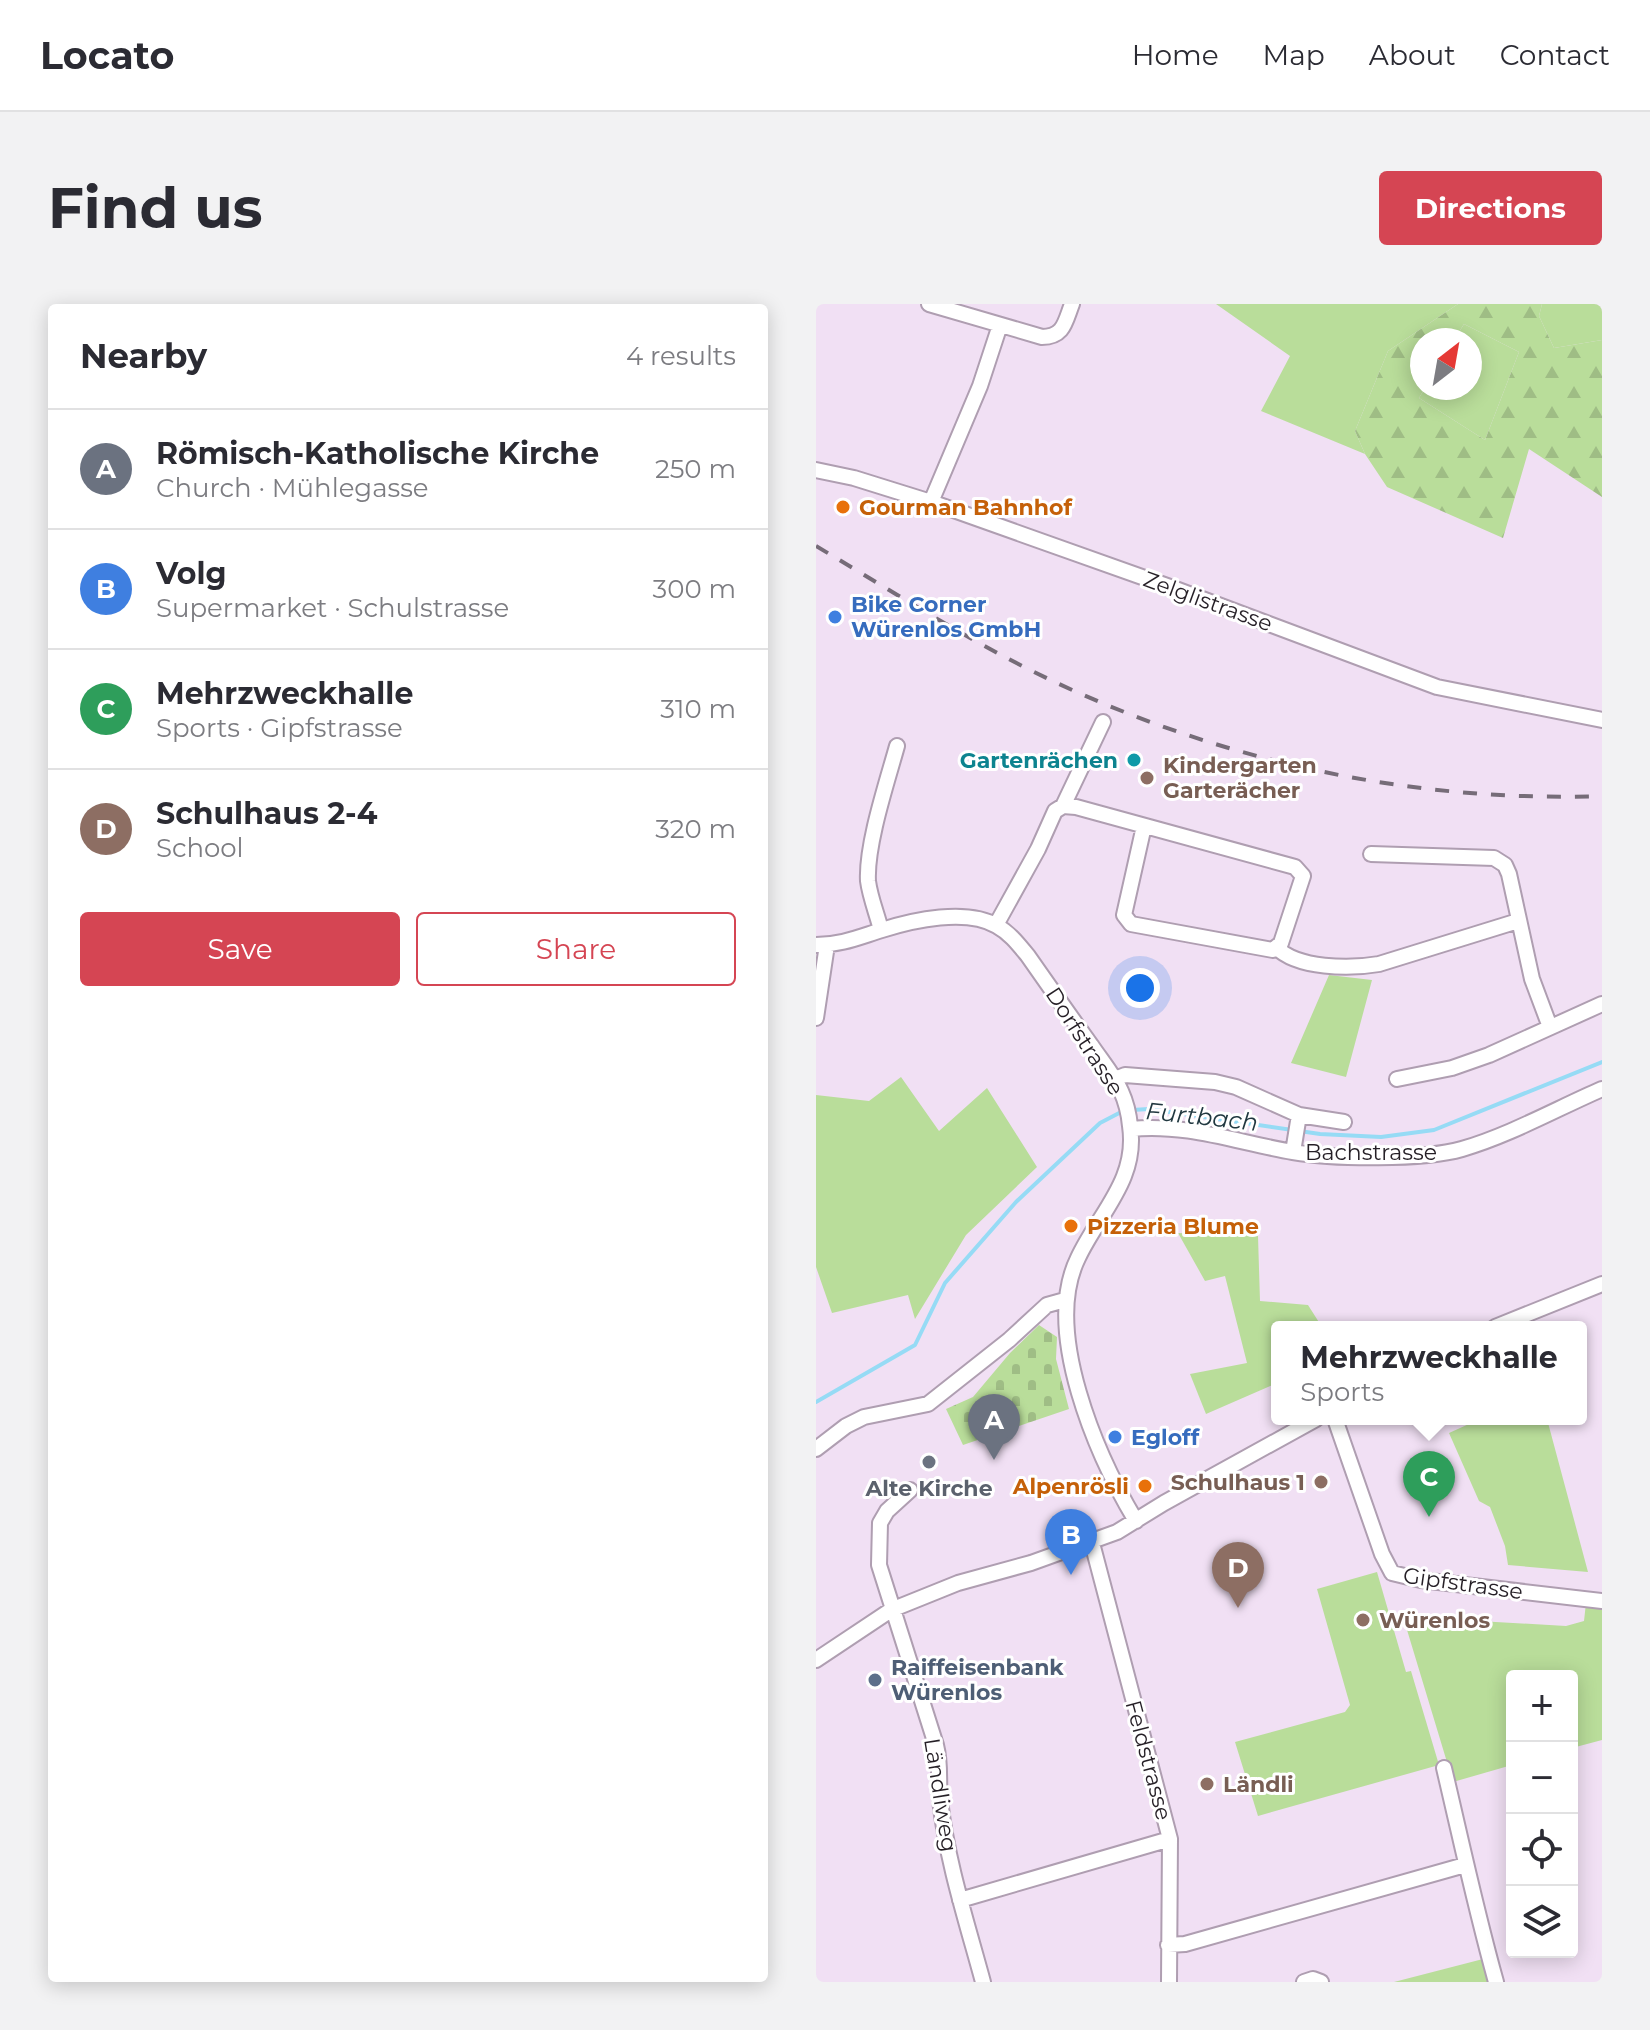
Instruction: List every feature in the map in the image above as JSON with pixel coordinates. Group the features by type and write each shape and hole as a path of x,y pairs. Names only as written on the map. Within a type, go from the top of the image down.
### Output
{"street":[{"path":"929,304 1042,337 1054,337 1062,331 1072,304"},
{"path":"931,502 980,386 1000,325"},
{"name":"Zelglistrasse","path":"816,470 854,478 931,502 1437,687 1602,720"},
{"path":"816,1018 822,945 849,942 881,930 947,917 996,925 1055,811 1063,806 1103,722"},
{"path":"881,930 869,886 868,870 881,799 897,746"},
{"path":"1063,806 1076,807 1295,867 1303,876 1281,943 1273,950 1131,924 1124,915 1144,826"},
{"path":"1371,854 1494,858 1501,861 1509,874 1532,979 1550,1027"},
{"path":"1276,947 1285,956 1340,968 1359,968 1518,921"},
{"name":"Dorfstrasse","path":"996,925 1011,936 1028,956 1115,1079 1125,1102 1132,1150 1121,1186 1076,1260 1067,1283 1065,1300 1069,1355 1084,1410 1136,1521"},
{"path":"1397,1079 1452,1068 1602,1004"},
{"path":"1115,1079 1125,1075 1215,1082 1236,1087 1298,1118 1344,1122"},
{"name":"Bachstrasse","path":"1130,1125 1294,1147 1335,1156 1423,1154 1460,1150 1494,1138 1602,1089"},
{"path":"1294,1147 1298,1118"},
{"path":"1510,1321 1602,1284"},
{"path":"816,1449 846,1426 864,1417 928,1404 1009,1340 1047,1305 1065,1300"},
{"path":"816,1660 891,1610 958,1583 1092,1543 1305,1425"},
{"name":"Gipfstrasse","path":"1337,1425 1382,1554 1392,1573 1421,1580 1602,1601"},
{"name":"Ländliweg","path":"910,1490 887,1511 880,1523 879,1565 936,1745 941,1774 940,1800 960,1900 983,1982"},
{"name":"Feldstrasse","path":"1092,1543 1170,1839 1169,1982"},
{"path":"1444,1768 1465,1865 1496,1982"},
{"path":"960,1900 1170,1839"},
{"path":"1168,1945 1185,1944 1465,1865"},
{"path":"1304,1982 1313,1979 1321,1982"}],"green space":[{"path":"1216,304 1458,304 1422,328 1410,328 1410,336 1388,351 1355,431 1365,454 1261,411 1290,356"},
{"path":"1458,304 1542,304 1539,316 1554,348 1602,340 1602,497 1529,449 1503,538 1387,487 1365,454 1355,431 1388,351 1410,336 1410,400 1422,400 1485,440 1519,352 1482,333 1482,328 1464,324 1462,328 1422,328"},
{"path":"1542,304 1602,304 1602,340 1554,348 1539,316"},
{"path":"1482,333 1519,352 1485,440 1422,400 1482,400"},
{"path":"1329,975 1372,980 1346,1077 1291,1063"},
{"path":"901,1077 939,1131 987,1088 1037,1167 966,1235 915,1319 908,1295 832,1313 816,1267 816,1095 869,1101"},
{"path":"1178,1233 1258,1236 1260,1301 1308,1305 1318,1321 1271,1321 1271,1386 1206,1414 1190,1374 1247,1363 1225,1276 1205,1281"},
{"path":"1039,1325 1057,1337 1056,1359 1069,1409 963,1445 946,1409 973,1397 1010,1353"},
{"path":"1467,1425 1549,1425 1588,1572 1508,1565 1505,1546 1490,1507 1479,1501 1449,1433"},
{"path":"1377,1572 1406,1672 1411,1671 1439,1765 1258,1816 1235,1742 1345,1712 1350,1705 1317,1589"},
{"path":"1586,1603 1602,1605 1602,1740 1578,1746 1578,1670 1506,1670 1506,1767 1453,1782 1404,1620 1409,1617 1566,1626 1584,1621"},
{"path":"1483,1959 1490,1982 1394,1982"}],"waterway":[{"name":"Furtbach","path":"1132,1110 1149,1109 1320,1134 1381,1137 1434,1130 1602,1062"},
{"name":"Furtbach","path":"816,1402 915,1345 945,1283 1016,1202 1100,1123 1123,1111"}],"railway":[{"path":"816,546 1032,671 1099,702 1238,751 1309,769 1455,792 1602,796"}],"place":[{"name":"Gourman Bahnhof","path":"843,507"},
{"name":"Bike Corner Würenlos GmbH","path":"835,617"},
{"name":"Gartenrächen","path":"1134,760"},
{"name":"Kindergarten Garterächer","path":"1147,778"},
{"name":"Pizzeria Blume","path":"1071,1226"},
{"name":"Egloff","path":"1115,1437"},
{"name":"Römisch-Katholische Kirche","path":"994,1460"},
{"name":"Alte Kirche","path":"929,1462"},
{"name":"Schulhaus 1","path":"1321,1482"},
{"name":"Alpenrösli","path":"1145,1486"},
{"name":"Mehrzweckhalle","path":"1429,1517"},
{"name":"Volg","path":"1071,1575"},
{"name":"Schulhaus 2-4","path":"1238,1608"},
{"name":"Würenlos","path":"1363,1620"},
{"name":"Raiffeisenbank Würenlos","path":"875,1680"},
{"name":"Ländli","path":"1207,1784"}]}
